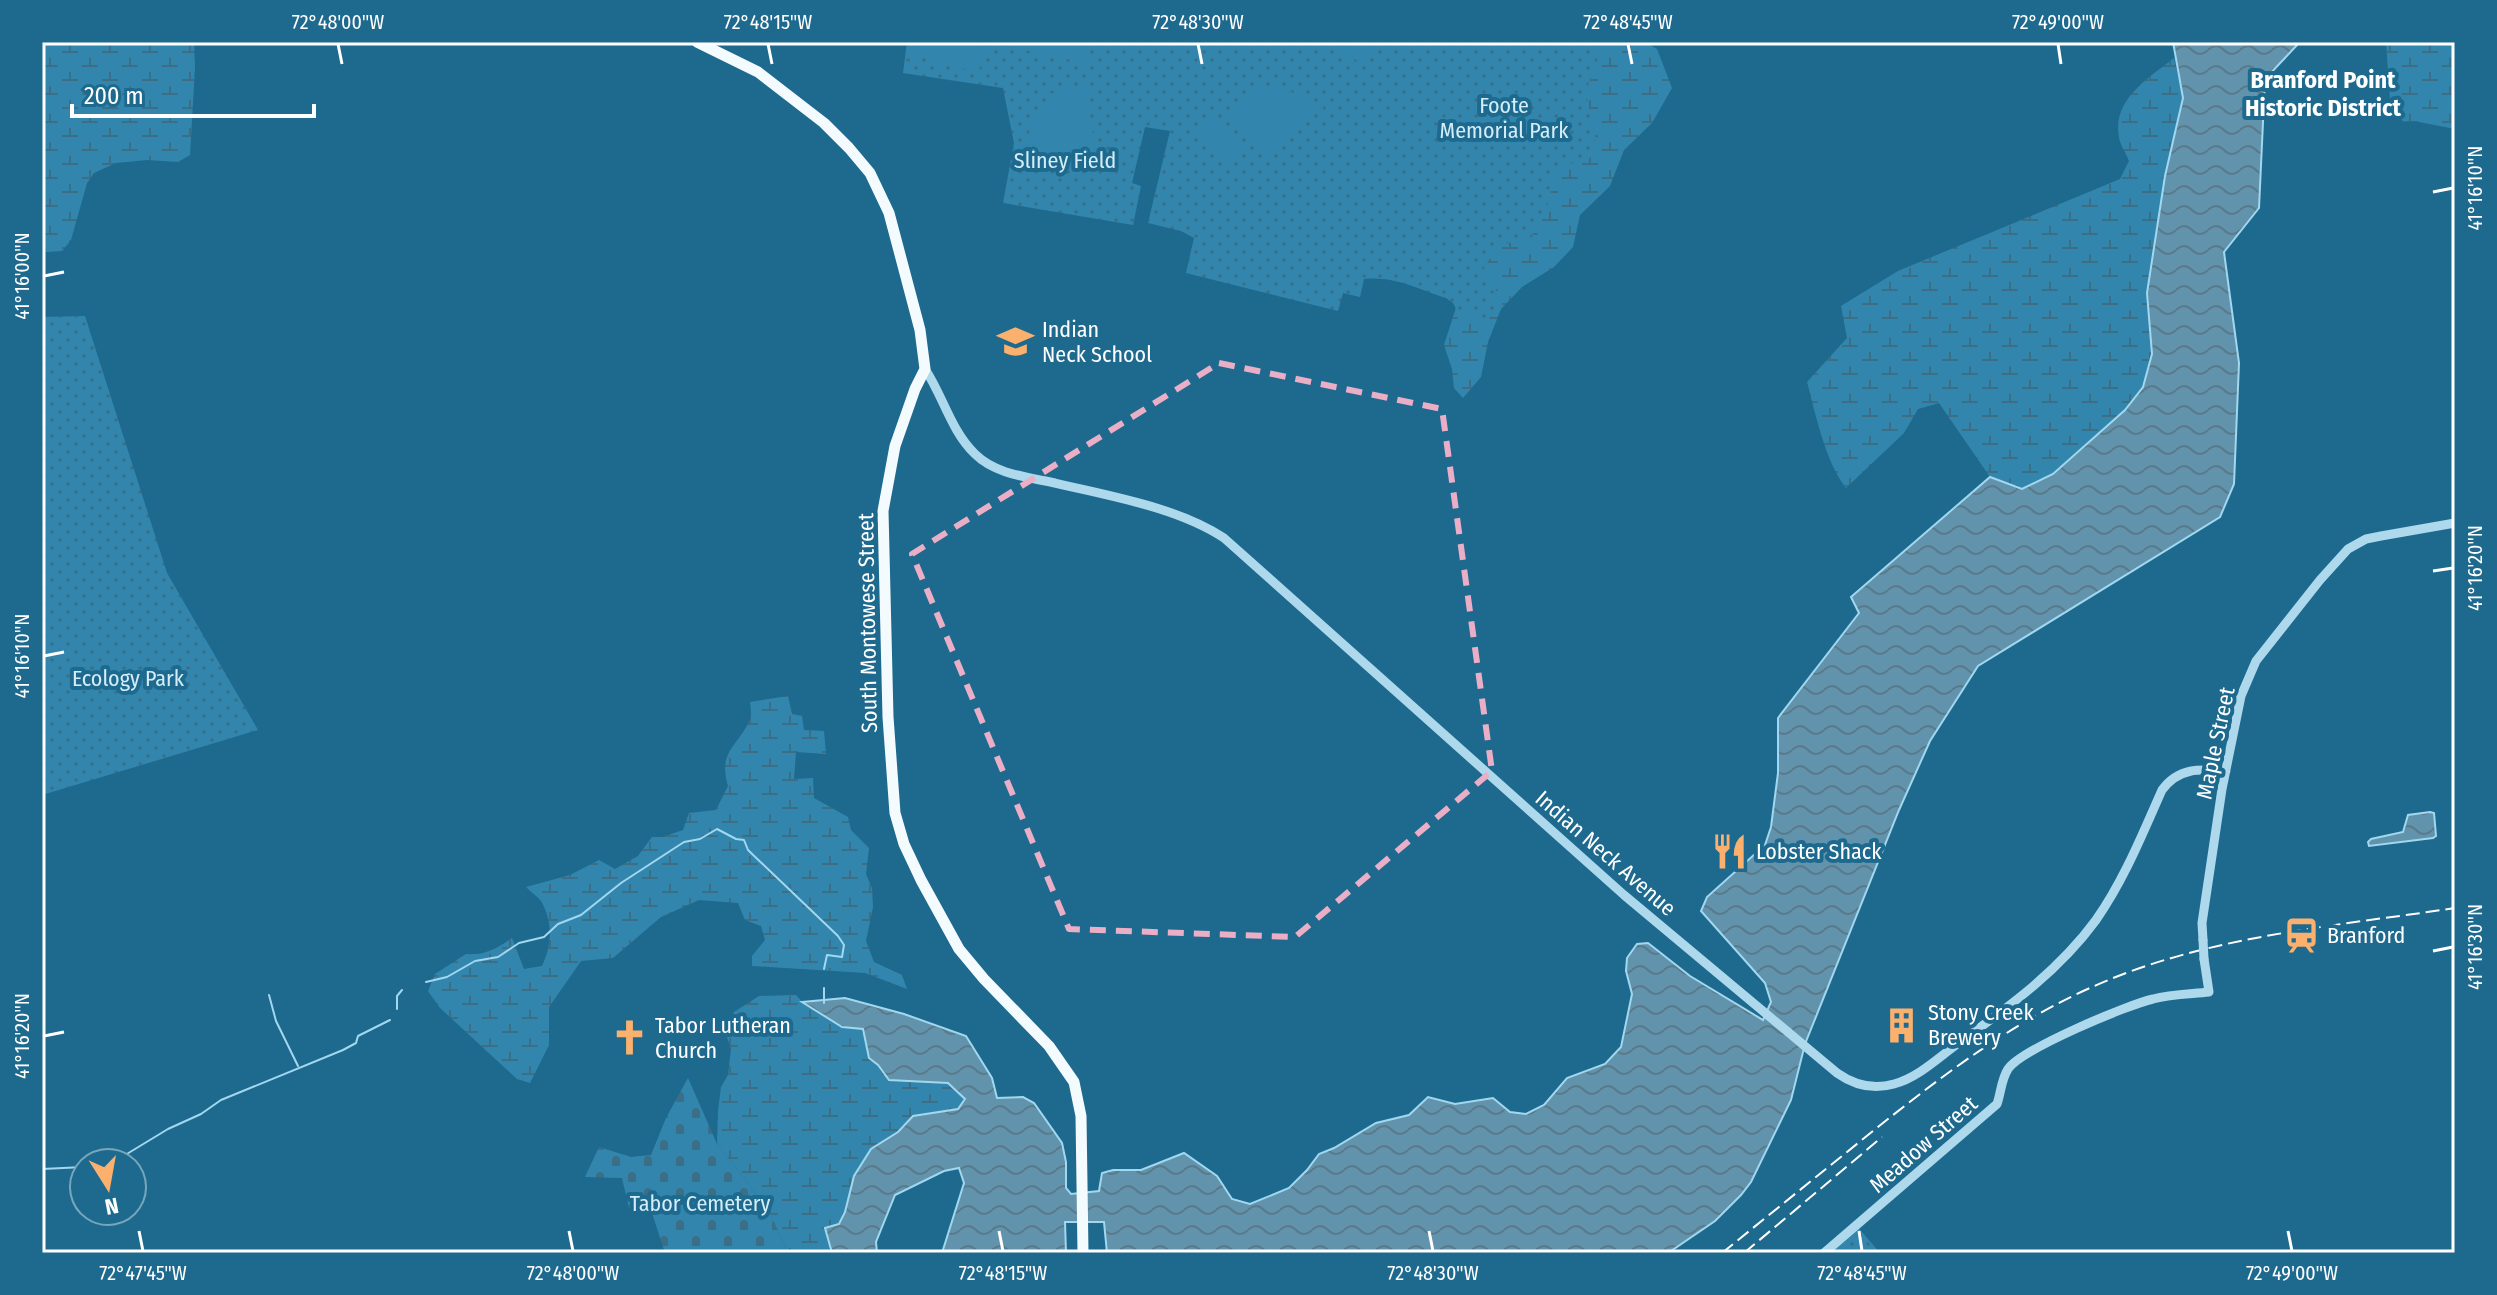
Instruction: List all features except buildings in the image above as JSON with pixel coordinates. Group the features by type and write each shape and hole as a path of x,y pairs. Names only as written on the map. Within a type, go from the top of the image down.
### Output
{"main road":[{"path":"697,42 758,72 790,95 824,123 870,173 889,213 920,330 925,369"},
{"name":"South Montowese Street","path":"925,369 895,446 883,508 890,765 895,813 916,870 959,949 1049,1046 1074,1082 1081,1116 1083,1253"}],"street":[{"name":"Indian Neck Avenue","path":"925,369 958,433 984,462 1012,473 1185,518 1224,538 1624,895 1846,1079 1862,1085 1889,1085 1918,1073 2035,986 2081,940 2120,882 2159,796 2169,781 2188,770 2226,771"},
{"name":"Maple Street","path":"2209,992 2202,923 2226,771 2241,696 2250,672 2279,631 2348,549 2366,539 2455,523"},
{"name":"Meadow Street","path":"1824,1253 1997,1104 2009,1067 2024,1056 2136,1003 2209,992"}],"highlighted area":[{"path":"1219,363 1442,409 1492,771 1295,937 1069,929 912,554"}],"green space":[{"path":"42,42 194,42 195,67 190,155 178,162 147,160 116,163 94,173 87,183 71,240 62,251 46,252 41,200 45,115 42,109"},
{"path":"907,42 1598,42 1598,57 1587,91 1595,146 1588,160 1569,164 1555,174 1547,207 1536,220 1532,238 1500,245 1484,267 1485,276 1496,287 1494,310 1487,323 1457,311 1446,298 1386,279 1364,279 1360,297 1343,293 1338,311 1186,273 1194,238 1181,231 1148,223 1170,131 1145,127 1132,183 1141,186 1133,225 1003,203 1014,143 1003,88 903,73"},
{"path":"913,42 984,42 979,73 912,55"},
{"path":"1011,42 1084,42 1086,63 1010,47"},
{"path":"1343,42 1374,42 1377,54 1359,62 1346,53"},
{"name":"Foote Memorial Park","path":"1481,42 1645,42 1657,49 1672,88 1652,123 1624,150 1610,186 1580,215 1573,247 1554,267 1522,287 1501,309 1488,342 1481,377 1463,398 1454,388 1444,345 1469,267"},
{"path":"2386,42 2455,42 2455,129 2414,121 2403,122 2390,100"},
{"path":"2174,58 2183,98 2165,176 2147,293 2152,354 2143,387 2125,410 2053,474 2022,489 1990,477 1939,403 1918,409 1904,433 1846,488 1827,451 1807,382 1847,338 1841,306 1898,271 2120,179 2129,161 2119,137 2121,111 2134,91"},
{"path":"1085,84 1096,154 1027,159 1030,125 1050,94"},
{"path":"1280,87 1324,107 1266,156 1229,111 1253,90"},
{"path":"1217,115 1243,147 1224,163 1197,131"},
{"name":"Ecology Park","path":"85,316 167,573 258,730 42,795 42,317"},
{"path":"788,696 792,714 802,716 804,730 824,731 826,754 796,752 794,779 813,778 814,798 848,817 851,830 869,848 866,874 872,888 873,907 866,941 874,962 902,975 907,989 865,973 752,966 752,956 765,940 761,926 745,920 738,903 699,900 661,917 613,958 581,961 549,1007 549,1045 530,1083 517,1079 440,1008 428,991 435,974 466,954 479,954 512,938 524,969 542,966 548,950 548,917 541,901 526,887 570,875 599,860 615,869 638,856 652,837 683,830 689,813 716,810 728,786 725,775 727,758 749,722 750,702"},
{"path":"796,995 802,1002 863,1029 869,1057 881,1072 949,1083 966,1099 958,1109 913,1116 898,1132 871,1149 854,1176 839,1224 825,1229 832,1253 788,1253 767,1207 717,1144 721,1087 728,1075 731,1049 725,1031 734,1012 759,996"},
{"name":"Tabor Cemetery","path":"688,1078 717,1144 767,1207 788,1253 665,1253 652,1213 629,1208 622,1178 585,1177 599,1147 631,1157 651,1155 666,1118"},
{"path":"1856,1225 1880,1253 1824,1253"}],"water":[{"path":"2173,42 2300,42 2265,79 2259,208 2224,252 2239,363 2234,484 2220,517 1978,666 1930,741 1899,810 1805,1044 1791,1100 1751,1182 1715,1221 1668,1253 1107,1253 1104,1222 1065,1222 1066,1253 942,1253 964,1183 959,1168 944,1171 895,1195 876,1242 877,1253 832,1253 825,1228 839,1224 854,1176 871,1149 898,1132 913,1116 958,1109 965,1099 948,1083 889,1080 869,1058 863,1029 842,1027 802,1002 845,998 904,1014 966,1036 992,1078 997,1098 1023,1097 1034,1103 1062,1143 1066,1188 1071,1194 1099,1191 1102,1173 1141,1170 1184,1153 1217,1176 1232,1199 1250,1204 1289,1188 1319,1154 1376,1123 1409,1115 1428,1097 1455,1104 1493,1098 1510,1112 1526,1114 1544,1105 1567,1078 1605,1064 1621,1047 1632,994 1626,971 1627,958 1637,944 1648,943 1690,976 1763,1020 1771,1002 1765,983 1701,911 1707,897 1765,845 1771,827 1778,773 1778,718 1859,613 1851,597 1990,477 2022,489 2053,474 2125,410 2143,387 2152,354 2147,293 2165,176 2183,98"},
{"path":"2434,813 2436,836 2433,838 2369,846 2371,839 2403,832 2408,815"}],"waterway":[{"path":"426,982 447,977 475,961 498,957 519,943 544,937 558,924 581,915 621,883 684,842 700,839 717,829 744,840 748,850 838,936 844,945 842,957 827,955 824,969"},
{"path":"824,988 824,1003"},
{"path":"397,1009 397,996 402,990"},
{"path":"269,995 276,1021 298,1066"},
{"path":"138,1147 221,1100 343,1050 356,1043 358,1036 390,1020"},
{"path":"42,1169 68,1168"}],"railway":[{"path":"1722,1253 1928,1088 1994,1041 2064,1000 2140,968 2217,946 2455,908"},
{"path":"1744,1253 1882,1137"}],"place":[{"name":"Indian Neck School","path":"1016,342"},
{"name":"Lobster Shack","path":"1730,851"},
{"name":"Branford","path":"2301,935"},
{"name":"Stony Creek Brewery","path":"1902,1025"},
{"name":"Tabor Lutheran Church","path":"629,1038"}],"district":[{"name":"Branford Point Historic District","path":"2323,94"}],"park label":[{"name":"Sliney Field","path":"1065,160"}]}
